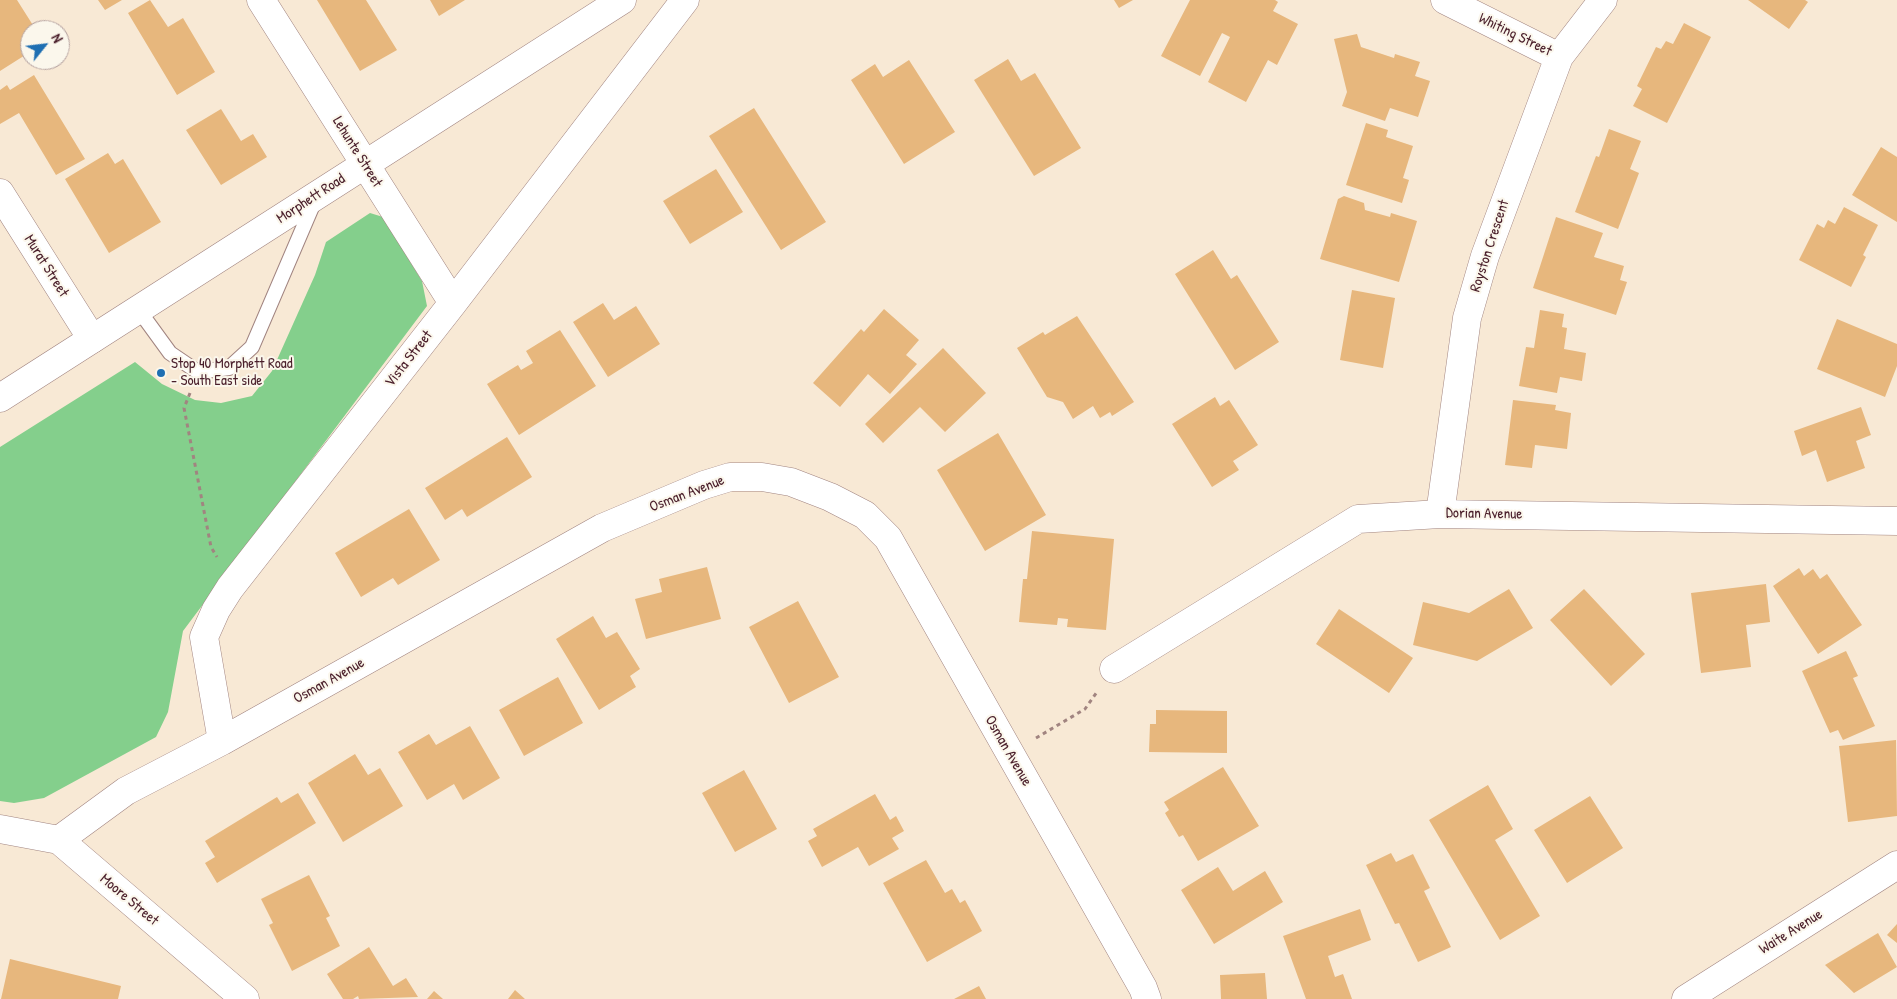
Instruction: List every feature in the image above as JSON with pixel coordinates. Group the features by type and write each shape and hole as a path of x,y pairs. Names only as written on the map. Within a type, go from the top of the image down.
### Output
{"street":[{"name":"Lehunte Street","path":"261,0 453,303"},
{"name":"Morphett Road","path":"0,398 622,0"},
{"name":"Vista Street","path":"222,741 204,637 216,610 232,584 453,303 685,0"},
{"name":"Whiting Street","path":"1445,0 1559,57"},
{"name":"Royston Crescent","path":"1440,514 1467,318 1485,256 1559,57 1603,0"},
{"name":"Murat Street","path":"0,193 92,338"},
{"name":"Osman Avenue","path":"59,840 126,791 222,741 602,528 704,485 730,477 762,477 791,482 830,497 865,515 888,538 1147,999"},
{"name":"Dorian Avenue","path":"1114,669 1358,519 1440,514 1897,521"},
{"name":"Moore Street","path":"0,828 59,840 245,999"},
{"name":"Waite Avenue","path":"1686,999 1897,865"}],"lane":[{"path":"138,309 170,353 198,372 229,368 252,347 317,195"}],"path":[{"path":"198,372 184,408 211,547 232,584"},
{"path":"1010,754 1085,709 1114,669"}],"green space":[{"path":"370,213 383,217 422,281 427,306 183,631 168,712 156,737 44,798 14,803 0,801 0,447 135,362 162,384 195,400 221,403 252,396 272,371 315,275 326,242"}],"building":[{"path":"0,0 17,0 30,20 20,20 20,58 0,71"},
{"path":"98,0 122,0 105,10"},
{"path":"150,0 168,27 183,18 215,72 177,95 128,13"},
{"path":"317,0 366,0 397,50 360,71"},
{"path":"430,0 465,0 439,16"},
{"path":"1114,0 1133,0 1119,8"},
{"path":"1190,0 1275,0 1278,2 1273,11 1298,24 1277,65 1268,60 1246,102 1208,82 1230,37 1222,33 1200,76 1161,56"},
{"path":"1748,0 1805,0 1808,2 1789,29"},
{"path":"1684,23 1711,37 1667,123 1633,106 1642,89 1637,86 1656,47 1661,49 1666,41 1673,44"},
{"path":"1357,34 1361,47 1394,58 1395,54 1420,62 1415,76 1430,81 1418,117 1390,108 1385,121 1342,106 1347,92 1334,39"},
{"path":"1008,59 1021,81 1035,73 1081,148 1034,176 974,80"},
{"path":"909,60 955,132 904,164 851,80 875,64 883,77"},
{"path":"34,75 85,159 56,175 19,113 0,124 0,90 7,85 10,90"},
{"path":"754,108 826,222 781,250 709,136"},
{"path":"221,109 241,141 253,134 267,157 221,185 186,130"},
{"path":"1366,123 1388,130 1386,137 1413,146 1403,178 1409,180 1402,203 1346,185"},
{"path":"1609,129 1641,141 1630,169 1639,173 1618,229 1575,212 1596,156 1599,157"},
{"path":"1881,147 1897,157 1897,222 1852,195"},
{"path":"108,153 115,164 123,159 161,222 109,253 65,179"},
{"path":"716,169 743,212 690,244 663,201"},
{"path":"1344,196 1364,203 1365,210 1390,217 1391,213 1417,221 1399,282 1320,259 1338,199"},
{"path":"1844,207 1878,225 1863,255 1866,257 1851,287 1799,260 1817,224 1824,228 1828,220 1835,224"},
{"path":"1556,217 1603,233 1594,257 1624,266 1620,280 1627,282 1616,315 1533,288"},
{"path":"1213,250 1231,279 1237,275 1279,342 1235,370 1175,274"},
{"path":"1352,290 1395,298 1383,368 1340,360"},
{"path":"603,303 614,320 636,306 660,344 608,377 573,322"},
{"path":"884,309 919,340 906,355 917,364 890,394 868,374 840,407 813,383 861,329 864,332"},
{"path":"1540,310 1564,314 1562,327 1567,328 1564,349 1586,353 1582,381 1560,377 1557,393 1519,386 1526,347 1534,348"},
{"path":"1077,316 1134,402 1112,416 1110,412 1100,418 1093,406 1073,419 1063,402 1047,397 1017,348 1043,332 1045,335"},
{"path":"1837,319 1897,344 1897,366 1885,397 1817,369"},
{"path":"560,330 596,386 519,435 487,384 518,365 521,370 533,363 526,351"},
{"path":"943,348 986,393 945,432 920,407 883,443 865,424"},
{"path":"1215,397 1220,406 1229,400 1258,445 1233,461 1239,470 1212,487 1172,424"},
{"path":"1513,400 1556,405 1555,410 1571,413 1567,449 1535,445 1532,468 1505,465"},
{"path":"1861,407 1871,435 1856,441 1865,468 1827,482 1816,450 1802,456 1794,431"},
{"path":"998,433 1046,515 985,551 937,470"},
{"path":"507,437 532,477 467,517 462,509 445,520 425,488"},
{"path":"409,509 440,560 398,585 393,578 361,597 335,553"},
{"path":"1032,531 1114,539 1106,630 1067,627 1068,619 1058,618 1057,625 1019,622 1023,579 1027,579"},
{"path":"707,567 721,619 646,639 635,599 662,592 659,579"},
{"path":"1799,568 1804,576 1813,569 1820,579 1827,574 1862,625 1818,654 1773,586"},
{"path":"1766,584 1770,622 1746,625 1751,667 1701,673 1691,593"},
{"path":"1509,589 1533,628 1477,661 1413,645 1423,602 1469,613"},
{"path":"1584,589 1645,654 1611,686 1550,620"},
{"path":"798,601 839,677 789,703 749,627"},
{"path":"1339,609 1413,658 1389,693 1316,644"},
{"path":"593,616 606,638 617,632 640,669 630,676 636,687 599,710 556,639"},
{"path":"1846,651 1858,676 1853,678 1875,726 1843,740 1838,730 1830,733 1802,671"},
{"path":"558,677 583,723 524,756 499,710"},
{"path":"1156,710 1227,711 1227,753 1149,752 1150,724 1156,724"},
{"path":"470,726 500,778 463,800 454,784 427,800 398,752 429,734 436,745"},
{"path":"1896,740 1897,816 1848,822 1839,746"},
{"path":"355,754 368,775 380,768 403,806 343,842 308,783"},
{"path":"1223,767 1259,826 1198,861 1183,835 1179,837 1165,813 1169,810 1164,802"},
{"path":"744,770 777,829 735,852 702,793"},
{"path":"1488,785 1513,829 1495,840 1540,916 1500,940 1429,820"},
{"path":"298,793 316,823 217,883 205,863 215,857 205,841 277,797 281,803"},
{"path":"875,794 890,820 896,816 904,831 892,838 899,849 869,866 858,847 822,867 808,841 817,836 813,829"},
{"path":"1590,796 1623,848 1567,883 1534,830"},
{"path":"1391,853 1396,862 1413,854 1430,888 1424,891 1451,947 1418,962 1399,923 1395,924 1366,865"},
{"path":"926,860 945,893 952,889 960,903 965,900 982,931 927,962 883,883"},
{"path":"1218,867 1233,891 1265,871 1283,902 1214,944 1181,890"},
{"path":"309,875 330,916 326,918 340,946 292,971 269,925 273,923 261,899"},
{"path":"1360,909 1371,940 1328,956 1335,977 1343,974 1352,999 1306,999 1283,936"},
{"path":"1897,924 1897,943 1887,935"},
{"path":"1878,933 1897,967 1854,993 1825,965"},
{"path":"369,947 393,986 406,978 418,997 359,999 358,996 353,999 343,999 327,974"},
{"path":"10,959 121,986 118,999 1,999"},
{"path":"1265,973 1267,999 1221,999 1220,975"},
{"path":"979,986 986,999 954,999"},
{"path":"515,990 525,999 508,999"},
{"path":"434,991 443,999 427,999"}],"place":[{"name":"Stop 40 Morphett Road - South East side","path":"161,373"}]}
